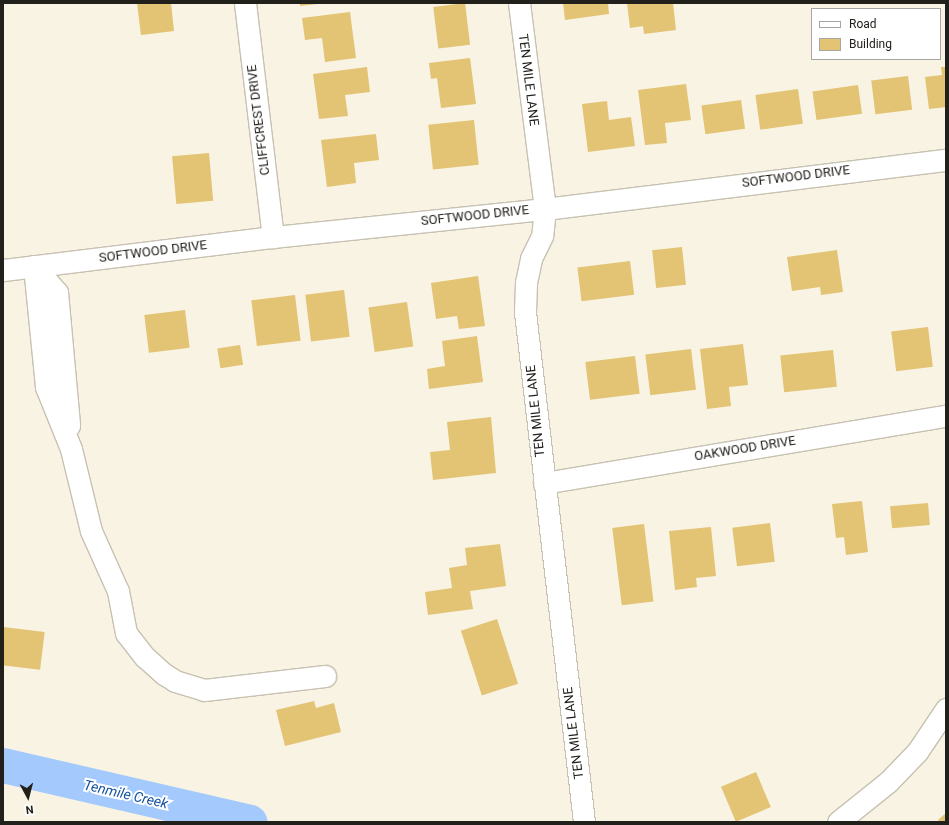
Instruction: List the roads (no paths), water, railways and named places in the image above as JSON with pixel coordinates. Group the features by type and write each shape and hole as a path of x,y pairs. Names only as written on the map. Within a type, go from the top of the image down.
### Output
{"street":[{"name":"CLIFFCREST DRIVE","path":"245,3 273,237"},
{"name":"TEN MILE LANE","path":"519,3 545,209 542,236 531,259 526,284 525,312 584,822"},
{"name":"SOFTWOOD DRIVE","path":"3,270 273,237 545,209 946,160"},
{"path":"34,266 46,387 71,449 92,531 118,590 126,633 145,657 175,681 204,690 325,676"},
{"name":"OAKWOOD DRIVE","path":"544,482 946,416"},
{"path":"838,822 888,782 917,752 946,709"}],"waterway":[{"name":"Tenmile Creek","path":"3,765 249,822"}]}
